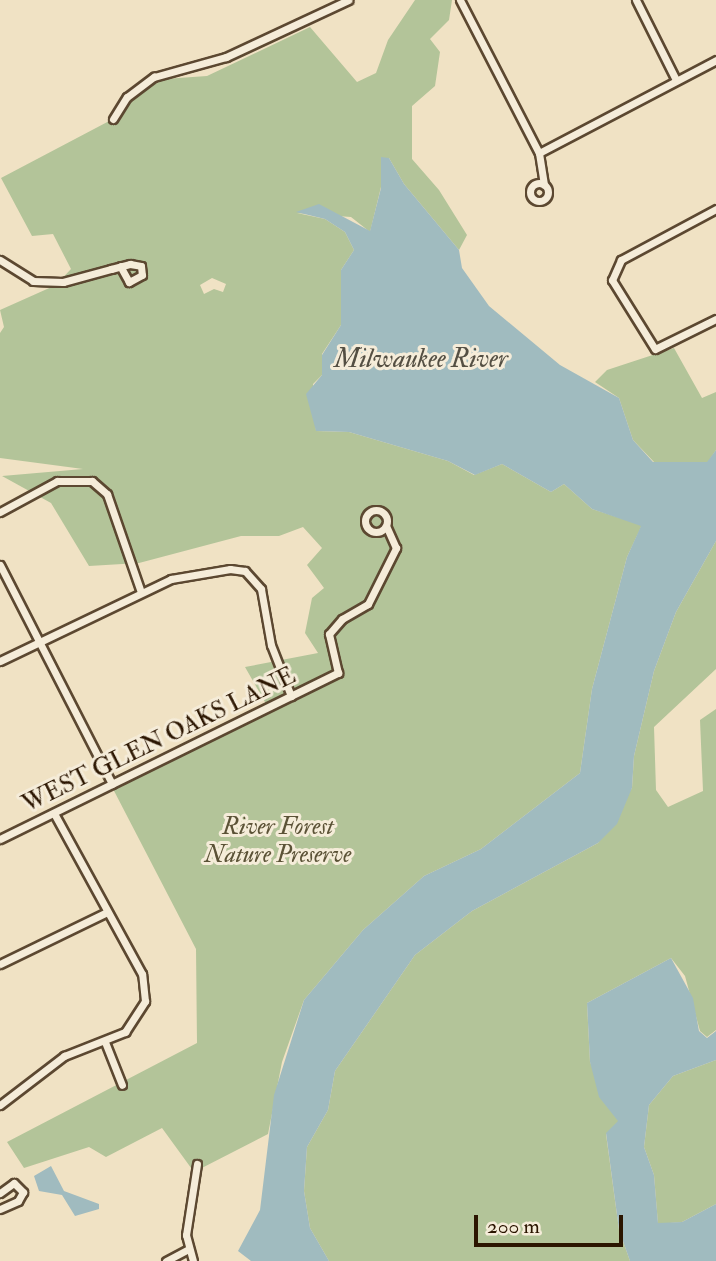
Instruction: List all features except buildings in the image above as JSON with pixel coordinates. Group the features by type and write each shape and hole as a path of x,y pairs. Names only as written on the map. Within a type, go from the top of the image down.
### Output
{"street":[{"path":"113,119 127,97 154,77 226,57 348,0"},
{"path":"460,0 539,153 544,185"},
{"path":"636,0 677,80"},
{"path":"539,153 716,60"},
{"path":"716,209 621,260 614,270 616,292 655,349 716,319"},
{"path":"0,260 33,281 51,283 120,266"},
{"path":"0,512 57,481 92,481 107,494 141,592"},
{"name":"WEST GLEN OAKS LANE","path":"0,839 335,675 339,669 329,634 333,626 368,604 396,548 386,527"},
{"path":"0,565 112,784"},
{"path":"0,661 141,592 184,575 215,569 245,571 254,577 261,589 271,645 291,696"},
{"path":"0,1105 64,1056 105,1042 134,1023 145,1000 142,974 54,813"},
{"path":"0,964 107,912"},
{"path":"105,1042 122,1085"},
{"path":"193,1261 187,1250 197,1164"},
{"path":"0,1194 14,1184 23,1192 18,1201 0,1209"},
{"path":"166,1261 187,1250"}],"green space":[{"name":"River Forest Nature Preserve","path":"415,0 452,0 449,20 430,39 440,52 435,86 412,106 412,159 439,190 467,235 459,250 404,184 389,158 381,158 381,187 370,232 351,217 297,213 325,219 345,232 354,250 341,270 341,325 322,354 322,375 313,384 316,431 349,432 448,461 474,475 502,464 551,492 564,484 592,509 642,525 627,557 592,689 580,773 481,849 424,876 363,930 304,1000 282,1062 268,1134 194,1172 162,1128 106,1157 89,1147 24,1168 7,1142 197,1043 196,949 112,787 269,709 245,667 318,653 305,633 312,598 324,588 307,565 322,548 303,527 279,536 241,536 139,563 89,566 51,503 2,476 83,469 0,458 0,333 4,327 0,310 56,285 71,269 53,234 32,236 1,178 113,119 134,96 164,79 207,76 310,27 357,82 376,73 388,40","holes":["212,278 226,284 223,292 214,289 204,294 200,285"]},
{"path":"674,348 702,398 716,392 716,450 708,462 654,462 633,440 619,398 595,382 607,370"},
{"path":"716,541 716,669 654,727 656,790 668,807 703,791 700,720 716,709 716,1030 707,1037 700,1031 685,976 671,958 587,1003 590,1062 619,1121 606,1134 619,1230 630,1261 329,1261 310,1228 304,1191 307,1147 328,1110 335,1071 415,955 472,911 598,843 632,788 634,756 654,671 676,612"},
{"path":"716,1060 716,1204 682,1222 658,1224 654,1175 644,1147 649,1105 673,1076"}],"water":[{"name":"Milwaukee River","path":"381,157 389,158 404,184 459,250 462,268 489,306 560,365 619,398 633,440 653,462 707,462 716,450 716,541 676,612 654,671 634,756 632,788 617,824 598,843 472,911 415,955 335,1071 328,1110 307,1147 304,1191 310,1228 329,1261 251,1261 238,1251 260,1210 274,1095 304,1000 363,930 424,876 481,849 580,773 592,689 627,557 641,526 592,509 564,484 551,492 502,464 475,475 448,461 349,432 316,431 306,394 322,375 322,355 341,325 341,270 354,250 345,232 325,219 296,212 319,204 370,231 381,188"},
{"path":"671,958 693,998 699,1031 707,1038 716,1031 716,1060 673,1076 649,1105 644,1147 654,1175 658,1223 682,1222 716,1204 716,1261 630,1261 619,1230 606,1133 618,1121 599,1097 590,1062 587,1003"},
{"path":"51,1166 64,1191 99,1204 99,1209 75,1216 62,1195 39,1191 34,1176"}]}
